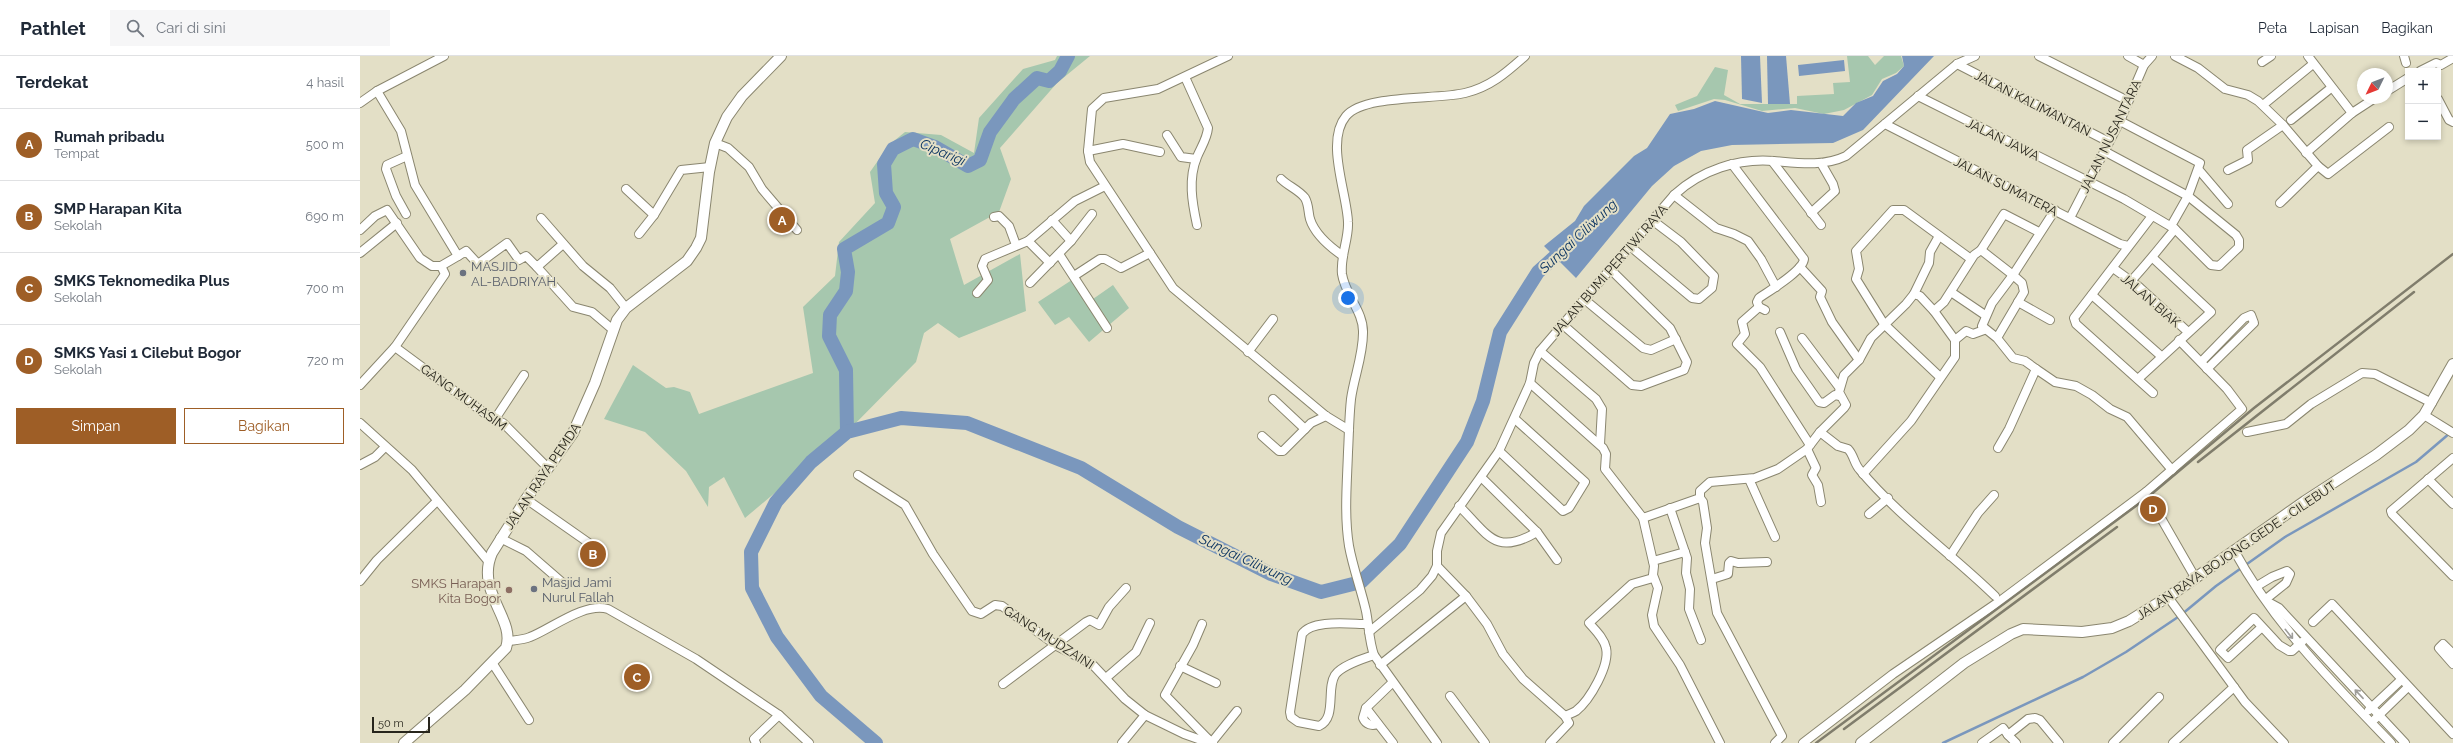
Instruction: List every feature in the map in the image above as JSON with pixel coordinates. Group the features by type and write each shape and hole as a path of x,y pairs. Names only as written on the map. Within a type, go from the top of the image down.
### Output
{"main road":[{"name":"JALAN RAYA PEMDA","path":"508,641 489,588 487,575 488,561 500,538 526,499 567,443 582,416 612,331 626,308 687,261 696,248 701,238 710,168 715,143 727,117 742,96 781,56"},
{"name":"JALAN RAYA BOJONG GEDE - CILEBUT","path":"1861,743 1964,663 2011,634 2023,629 2082,632 2112,628 2129,621 2236,554 2391,445 2427,417 2432,403 2453,364"},
{"path":"404,743 493,664 506,648 508,641"}],"street":[{"path":"360,103 377,91 444,56"},
{"path":"1228,56 1158,89 1104,98 1092,108 1088,151 1090,162 1105,186 1136,228 1150,253 1173,288 1326,416 1349,430"},
{"path":"1437,743 1374,655 1347,525 1346,495 1351,398 1363,347 1364,330 1359,315 1344,285 1342,272 1348,223 1340,178 1338,134 1346,116 1358,107 1377,101 1413,100 1467,92 1494,82 1510,71 1525,56"},
{"name":"JALAN BUMI PERTIWI RAYA","path":"1437,566 1436,551 1442,533 1459,506 1499,451 1515,420 1530,383 1534,363 1540,351 1610,269 1631,247 1674,195 1698,177 1732,164 1772,161 1829,163 1846,156 1957,64 1975,56"},
{"path":"2039,56 2128,101"},
{"path":"2128,56 2144,65"},
{"name":"JALAN NUSANTARA","path":"2070,218 2120,121 2144,65 2152,56"},
{"path":"2175,56 2198,68 2226,89 2248,95 2263,105 2283,125 2318,166 2328,174 2389,127"},
{"path":"2262,62 2271,56"},
{"path":"2308,56 2331,88 2352,113"},
{"path":"2427,68 2436,63 2441,65 2453,58"},
{"name":"JALAN KALIMANTAN","path":"1957,64 2109,142"},
{"path":"2263,105 2313,64"},
{"path":"1185,77 1208,128 1207,135 1196,159 1192,178 1193,204 1197,225"},
{"path":"2393,87 2405,80"},
{"path":"2291,120 2331,88"},
{"path":"377,91 401,131 415,185 458,256"},
{"name":"JALAN JAWA","path":"1918,96 2089,181 2152,216 2173,228 2211,265 2219,266 2239,247 2239,240 2188,196"},
{"path":"2306,153 2352,113 2366,104"},
{"path":"2441,104 2449,120 2453,122"},
{"path":"2120,121 2198,160 2201,164 2173,228 2155,252 2153,258 2131,281"},
{"name":"JALAN SUMATERA","path":"1885,124 2120,244 2128,246"},
{"path":"2228,170 2248,160 2247,150 2283,125"},
{"path":"1167,135 1181,157 1196,159"},
{"path":"715,143 728,148 749,166 762,189 797,230"},
{"path":"1088,151 1123,144 1160,152"},
{"path":"2104,151 2188,196"},
{"path":"406,214 396,196 386,169 387,165 407,156"},
{"path":"1772,161 1821,225"},
{"path":"1811,213 1835,191 1833,184 1821,163"},
{"path":"1732,164 1802,254 1804,262 1800,267 1776,287 1759,298 1757,302 1762,309 1742,322 1745,334 1737,344 1760,367 1808,447 1816,468 1812,475 1818,485 1821,502"},
{"path":"2280,203 2318,166"},
{"path":"639,234 654,215 681,170 710,168"},
{"path":"2199,170 2228,204"},
{"path":"1281,179 1303,196 1308,203 1310,219 1315,229 1330,246 1343,256"},
{"path":"977,293 988,280 982,262 990,256 1028,241 1075,201 1105,186"},
{"path":"626,189 654,215"},
{"path":"1674,195 1716,228 1734,234 1748,241 1776,287"},
{"path":"360,230 384,210 390,212 402,234 420,258 432,266 441,266 466,251 478,264 506,243 519,260 526,256 573,307 592,312 612,331"},
{"path":"1940,377 1884,324 1856,279 1859,269 1856,251 1892,210 1904,210 1971,259"},
{"path":"2054,210 2013,275 1985,315 1982,323 1984,330 1997,338 2013,358 2025,361 2055,382 2076,386 2092,395 2110,409 2127,417 2172,470"},
{"path":"1030,282 1071,241 1092,214"},
{"path":"1934,311 1951,292 1971,259 1981,250 2004,214 2039,232"},
{"path":"994,217 999,216 1006,221 1016,245"},
{"path":"2152,216 2074,318 2074,322 2153,393"},
{"path":"541,218 583,266 610,288 626,308"},
{"path":"1052,220 1071,241"},
{"path":"1631,247 1692,298 1699,299 1712,288 1714,276 1681,242 1652,220"},
{"path":"360,253 397,223"},
{"path":"1780,332 1796,368 1819,402 1824,403 1840,391 1844,375 1859,360 1871,338 1906,304 1914,294 1929,263 1930,252 1939,236"},
{"path":"1028,241 1050,263"},
{"path":"537,267 563,244"},
{"path":"1981,250 2013,275 2024,288 2018,302 1997,338"},
{"path":"1074,276 1100,259 1105,259 1121,268 1150,253"},
{"path":"1059,254 1107,328"},
{"path":"2138,379 2211,312 2153,258"},
{"path":"360,385 395,347 445,274 441,266"},
{"path":"1800,267 1822,291 1820,297 1829,317 1859,360"},
{"name":"JALAN BIAK","path":"2113,268 2131,281 2188,332"},
{"path":"1562,324 1636,387 1684,370 1687,362 1670,328 1610,269"},
{"path":"1951,292 1985,315"},
{"path":"1863,474 1911,421 1955,357 1955,340 1934,311 1920,296 1914,294"},
{"path":"2092,295 2162,356"},
{"path":"1584,299 1643,348 1651,350 1676,339"},
{"path":"2018,302 2050,320"},
{"path":"2251,315 2254,323 2204,365 2244,318 2251,315"},
{"path":"1248,352 1273,319"},
{"path":"601,325 612,331"},
{"path":"1955,340 1966,331 1973,334 1984,330"},
{"path":"1775,743 1782,736 1717,613 1705,543 1707,528 1704,505 1700,498 1700,491 1710,482 1749,479 1771,473 1808,447 1846,405 1840,391 1802,338"},
{"path":"1803,743 1897,671 2000,601 2146,492 2242,409 2204,365 2179,340"},
{"name":"GANG MUHASIM","path":"395,347 490,418 503,423 548,468"},
{"path":"1540,351 1596,399 1602,409 1600,444"},
{"path":"1998,448 2009,429 2036,369"},
{"path":"2247,432 2286,424 2311,404 2362,373 2375,374 2432,403"},
{"path":"495,420 524,375"},
{"path":"1530,383 1600,444 1606,454 1605,469 1643,518 1653,561 1653,578 1658,588 1652,615 1654,626 1680,665 1720,743"},
{"path":"1273,399 1305,429"},
{"path":"1262,436 1279,451 1283,451 1311,423 1326,416"},
{"path":"2427,417 2453,433"},
{"path":"1499,451 1563,511 1569,508 1585,482 1515,420"},
{"path":"360,423 412,470 488,561"},
{"path":"1820,432 1838,446 1848,449 1863,474 1995,596"},
{"path":"360,465 375,457 385,447"},
{"path":"2453,458 2394,507 2392,514 2453,576"},
{"name":"GANG MUDZAINI","path":"858,475 905,506 933,554 972,611 981,614 998,604 1057,646 1092,664 1125,699 1145,715 1189,736 1211,741"},
{"path":"1481,477 1537,532 1557,560"},
{"path":"1749,479 1775,538"},
{"path":"2428,479 2453,504"},
{"path":"2146,492 2196,579"},
{"path":"1950,556 1978,513 1994,495"},
{"path":"1643,518 1700,498"},
{"path":"1869,514 1888,498"},
{"path":"526,499 596,548"},
{"path":"360,581 377,560 437,501"},
{"path":"1459,506 1498,543 1511,544 1537,532"},
{"path":"1670,508 1685,552 1686,572 1690,589 1689,609 1700,640"},
{"path":"500,538 526,551 564,584"},
{"path":"1653,561 1685,552"},
{"path":"2236,554 2267,601 2271,612 2298,645 2391,743"},
{"path":"1712,579 1728,574 1729,563 1731,561 1738,563 1767,562"},
{"path":"1374,655 1342,669 1336,674 1328,717 1322,725 1319,726 1298,722 1291,717 1290,712 1302,634 1305,629 1310,626 1331,624 1368,628 1420,590 1432,576 1437,566 1466,596 1487,624 1503,654 1523,678 1565,716 1569,723 1550,743"},
{"path":"2257,586 2282,572 2290,574 2286,583 2267,601"},
{"path":"1565,716 1576,711 1591,694 1603,668 1607,649 1603,640 1589,622 1632,584 1653,578"},
{"path":"1003,684 1057,646 1088,621 1099,625 1110,607 1126,588"},
{"path":"2171,595 2170,598 2188,625 2250,708 2284,743"},
{"path":"1380,665 1466,596"},
{"path":"2267,601 2279,608 2306,639 2405,743"},
{"path":"2313,622 2332,604 2400,680 2453,734"},
{"path":"508,641 530,637 574,615 604,608 615,612 696,659 779,715 809,743"},
{"path":"2262,627 2228,658 2220,650 2254,618 2288,651 2306,639"},
{"path":"1106,678 1136,652 1150,623"},
{"path":"1202,624 1193,645 1165,695 1211,741 1237,711"},
{"path":"2453,654 2443,644 2439,648 2453,664"},
{"path":"493,664 529,720"},
{"path":"1180,666 1216,683"},
{"path":"2364,715 2400,680"},
{"path":"1389,742 1366,708 1374,697 1392,682"},
{"path":"2173,743 2234,687"},
{"path":"2372,723 2408,687"},
{"path":"1450,696 1485,743"},
{"path":"2113,743 2159,697"},
{"path":"756,743 754,739 757,734 779,715"},
{"path":"1122,743 1145,715"},
{"path":"2008,735 2028,719 2035,718 2040,720 2059,743"},
{"path":"1982,743 2003,728 2016,743"}],"green space":[{"path":"1057,56 1090,56 1057,83 1000,148 1011,179 999,212 950,239 964,285 1020,254 1026,311 959,338 938,323 924,333 916,362 847,432 745,518 724,477 709,487 708,507 686,471 645,432 604,419 633,365 666,388 674,387 690,392 699,414 813,373 803,307 835,276 839,242 875,203 870,172 889,145 905,132 941,135 974,153 979,118 1023,69 1055,60"},
{"path":"1847,56 1868,56 1875,65 1884,56 1901,56 1904,66 1896,73 1882,79 1872,95 1844,110 1824,114 1795,108 1762,111 1725,100 1714,99 1678,111 1675,105 1697,96 1715,67 1728,70 1724,95 1740,104 1797,104 1797,96 1834,94 1833,83 1850,82"},
{"path":"1078,276 1093,299 1113,285 1129,308 1089,342 1069,317 1055,325 1038,302"}],"water":[{"path":"1741,56 1760,56 1762,103 1742,99"},
{"path":"1767,56 1786,56 1790,104 1768,104"},
{"path":"1902,56 1934,56 1863,130 1833,143 1732,145 1701,151 1674,166 1652,186 1576,278 1544,246 1575,221 1584,206 1634,156 1647,148 1670,114 1694,109 1715,101 1768,113 1791,110 1843,116 1856,103 1873,96 1883,81 1897,74 1904,66"},
{"path":"1844,60 1845,71 1799,76 1798,65"}],"waterway":[{"name":"Ciparigi","path":"847,432 846,370 829,336 830,315 846,291 848,272 844,249 888,223 894,207 886,193 884,164 893,149 913,139 935,147 968,166 980,160 990,132 1014,99 1037,78 1049,81 1060,71 1068,56"},
{"name":"Sungai Ciliwung","path":"876,743 821,696 777,637 752,588 751,552 776,502 811,462 847,432 901,418 967,423 1081,468 1178,527 1271,574 1321,592 1361,582 1400,544 1467,442 1483,401 1500,332 1538,272 1569,244"},
{"path":"1943,743 2083,677 2126,652 2181,615 2216,586 2285,537 2416,462 2450,433"}],"railway":[{"path":"1816,743 2148,497 2254,408 2453,254"},
{"path":"2198,462 2414,292"},
{"path":"1844,729 2117,527"}],"place":[{"name":"Rumah pribadu","path":"782,220"},
{"name":"MASJID AL-BADRIYAH","path":"463,273"},
{"name":"SMKS Yasi 1 Cilebut Bogor","path":"2153,509"},
{"name":"SMP Harapan Kita","path":"593,554"},
{"name":"Masjid Jami Nurul Fallah","path":"534,589"},
{"name":"SMKS Harapan Kita Bogor","path":"509,590"},
{"name":"SMKS Teknomedika Plus","path":"637,677"}]}
